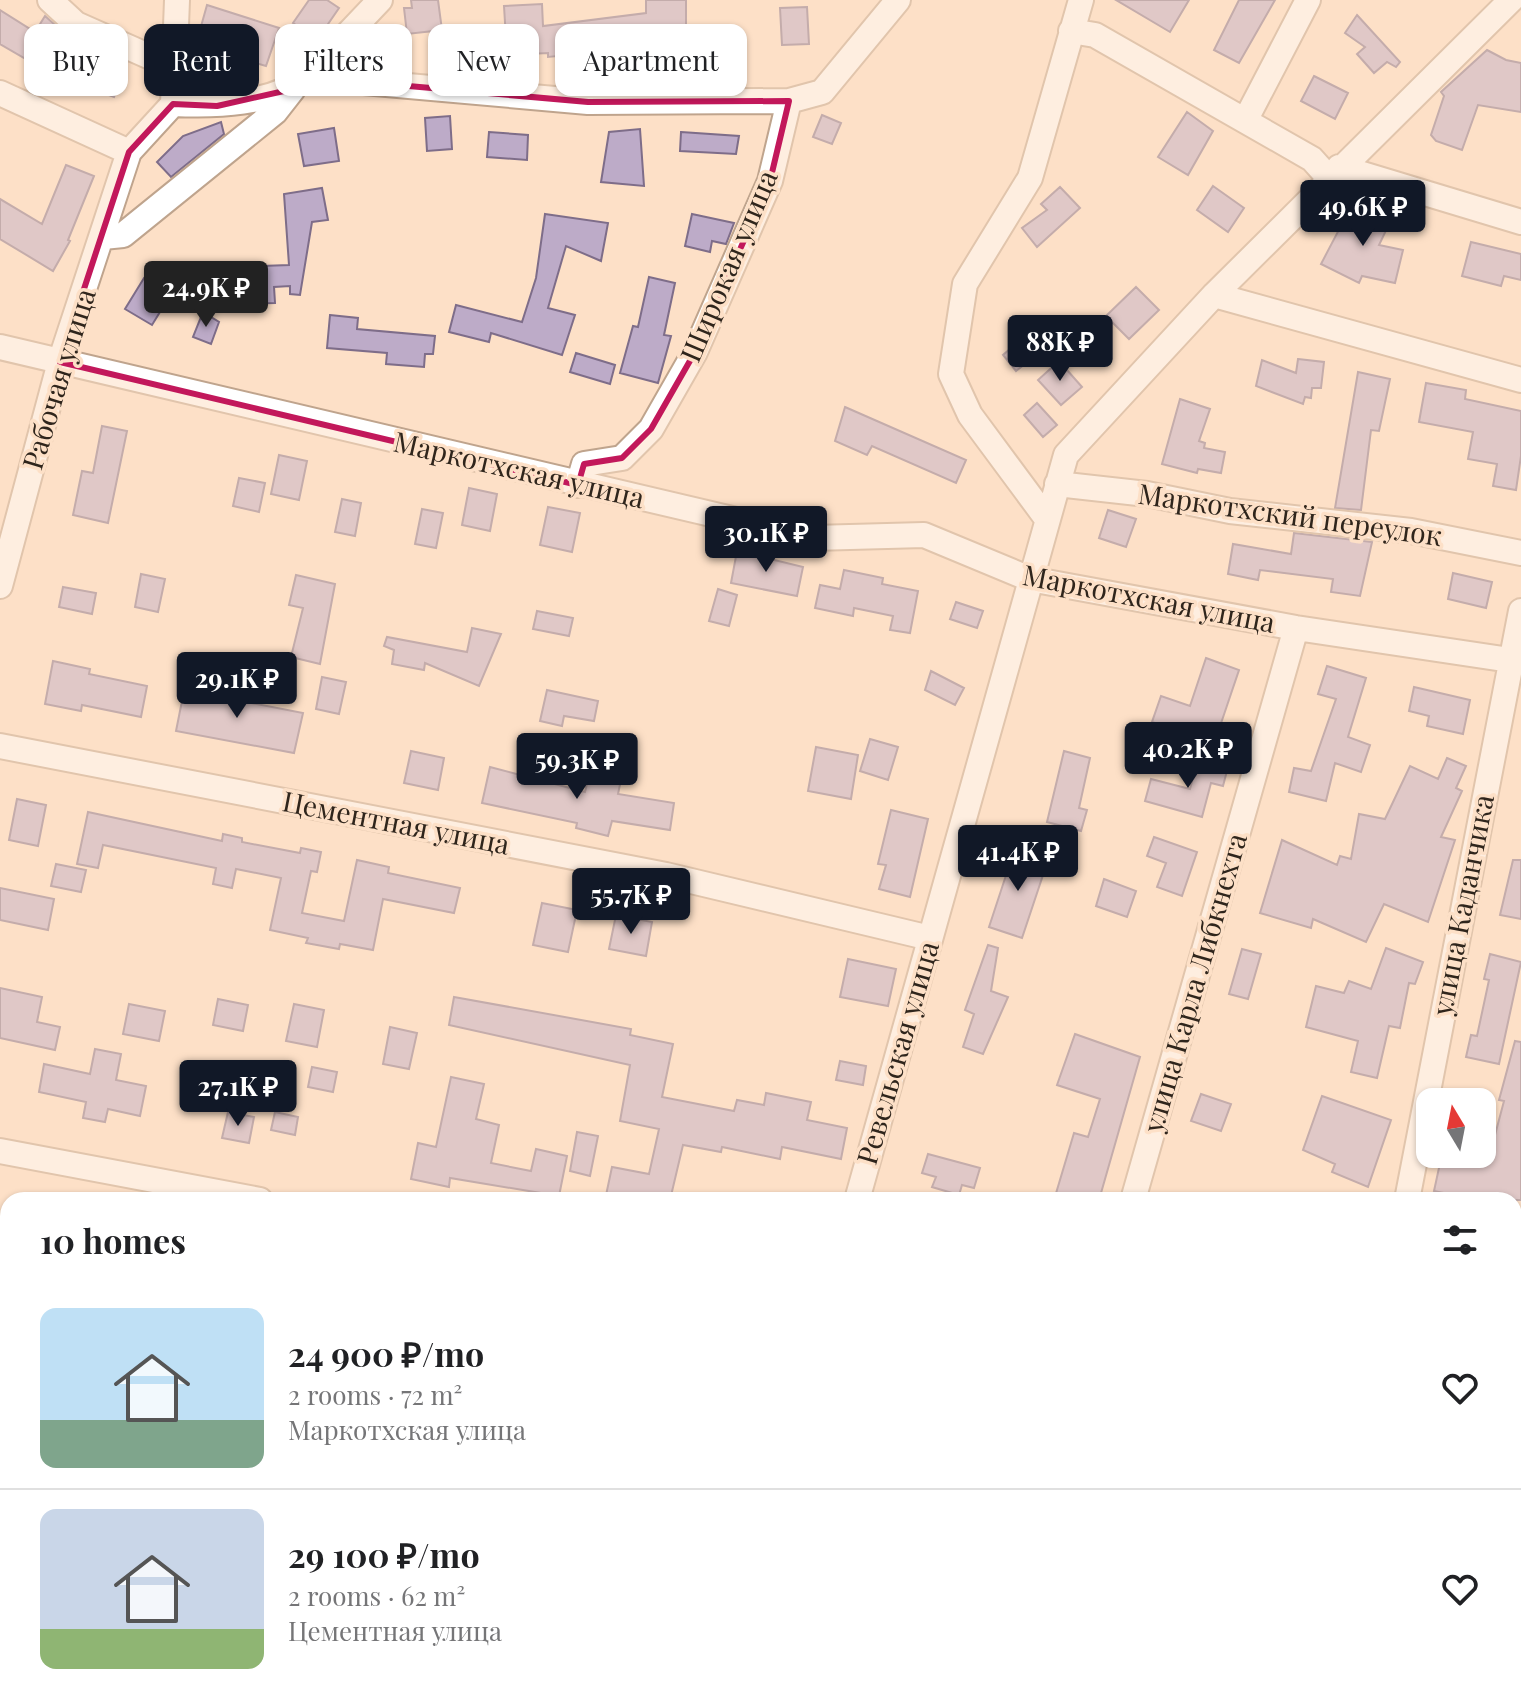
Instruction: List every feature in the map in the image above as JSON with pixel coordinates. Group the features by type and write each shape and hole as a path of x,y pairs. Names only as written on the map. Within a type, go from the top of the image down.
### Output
{"street":[{"path":"50,0 76,24 144,54"},
{"path":"176,24 177,0"},
{"path":"357,24 380,0"},
{"path":"412,90 588,102 789,101 822,92 898,0"},
{"path":"1047,519 970,415 951,374 965,284 1030,178 1081,0"},
{"path":"1246,119 1308,0"},
{"name":"Ревельская улица","path":"859,1192 1066,455 1214,295 1511,0"},
{"path":"1071,31 1095,35 1246,119 1334,173 1521,222"},
{"path":"173,96 173,104 217,106 275,90"},
{"path":"0,93 129,152"},
{"path":"103,237 123,235 266,120 288,96"},
{"name":"Широкая улица","path":"578,485 584,464 622,458 651,429 695,352 770,181 789,101"},
{"name":"Рабочая улица","path":"0,586 60,362 129,152 173,104"},
{"path":"1214,295 1521,380"},
{"name":"Маркотхская улица","path":"0,347 813,538 924,535 1030,579 1296,628 1510,660"},
{"name":"Маркотхский переулок","path":"1057,484 1147,494 1230,511 1411,531 1521,553"},
{"name":"улица Каданчика","path":"1409,1192 1521,611"},
{"name":"улица Карла Либкнехта","path":"1135,1192 1296,628"},
{"name":"Цементная улица","path":"0,746 666,875 930,938"},
{"path":"0,1151 218,1192"}],"highlighted area":[{"path":"307,77 588,102 789,101 770,181 695,352 651,429 622,458 584,464 578,485 60,362 129,152 173,104 217,106 293,89"}],"building":[{"path":"309,0 327,0 339,8 328,24 293,23"},
{"path":"411,0 438,0 441,24 428,24 428,32 412,33 412,24 406,24 404,8 412,8"},
{"path":"646,0 686,0 686,24 559,24 646,13"},
{"path":"1116,0 1189,0 1170,32"},
{"path":"1239,0 1275,0 1239,63 1214,50"},
{"path":"542,4 543,26 555,24 555,56 539,53 539,24 505,24 504,6"},
{"path":"207,5 275,27 275,40 266,66 259,64 259,24 202,24"},
{"path":"807,7 809,44 782,45 780,8"},
{"path":"0,10 24,25 24,58 0,44"},
{"path":"1357,15 1400,62 1396,67 1387,62 1374,73 1357,54 1365,47 1345,33"},
{"path":"45,16 54,24 40,24"},
{"path":"1487,50 1506,60 1521,63 1521,112 1478,105 1462,150 1436,141 1431,135 1444,96 1441,92"},
{"path":"1314,76 1348,93 1335,119 1301,101"},
{"path":"1187,112 1213,131 1188,175 1158,157"},
{"path":"822,115 841,123 832,144 813,137"},
{"path":"450,116 452,149 427,151 425,118"},
{"path":"221,122 224,134 171,177 157,162 183,136"},
{"path":"334,128 339,161 304,166 298,134"},
{"path":"640,129 644,186 601,182 609,132"},
{"path":"489,132 528,135 527,160 487,157"},
{"path":"681,132 739,136 736,154 680,151"},
{"path":"66,165 94,176 70,241 53,271 0,239 0,199 42,224"},
{"path":"1213,186 1244,208 1228,232 1197,210"},
{"path":"1060,187 1080,208 1037,247 1022,228 1047,210 1041,204"},
{"path":"322,188 328,220 312,222 300,295 290,294 290,286 274,287 275,303 233,304 227,267 289,265 284,194"},
{"path":"1354,201 1391,220 1379,245 1403,250 1395,283 1362,276 1359,283 1321,264"},
{"path":"545,214 608,223 601,261 566,246 548,308 575,315 562,355 491,333 489,342 449,332 456,305 522,322 536,278"},
{"path":"692,214 734,223 726,244 712,241 710,252 685,246"},
{"path":"1471,242 1521,254 1521,280 1504,276 1501,286 1462,276"},
{"path":"649,277 675,283 664,335 671,336 658,383 620,373 633,326 638,327"},
{"path":"144,278 171,294 152,325 125,309"},
{"path":"1136,287 1159,310 1129,339 1106,316"},
{"path":"203,312 219,322 211,344 193,337"},
{"path":"330,315 358,318 357,329 435,336 433,354 425,354 424,367 386,364 387,353 327,348"},
{"path":"1017,343 1030,360 1016,371 1003,355"},
{"path":"576,353 615,365 610,384 570,372"},
{"path":"1298,359 1324,362 1321,388 1312,388 1311,398 1305,397 1303,404 1256,386 1262,360 1296,373"},
{"path":"1059,361 1082,387 1061,405 1038,380"},
{"path":"1358,372 1390,379 1379,431 1371,430 1361,510 1335,508"},
{"path":"1426,383 1466,390 1465,399 1521,411 1521,456 1516,490 1493,486 1497,464 1468,459 1473,432 1419,422"},
{"path":"1180,399 1210,409 1199,441 1205,443 1204,448 1225,452 1221,473 1198,469 1197,473 1162,464"},
{"path":"1037,403 1057,425 1043,437 1024,415"},
{"path":"845,407 966,460 956,483 872,446 867,455 835,441"},
{"path":"102,426 127,431 108,523 73,515 82,471 93,473"},
{"path":"279,455 307,461 299,500 271,494"},
{"path":"239,478 265,483 259,512 233,506"},
{"path":"469,488 497,494 490,531 462,525"},
{"path":"342,499 361,503 355,536 335,532"},
{"path":"548,507 580,513 572,552 540,545"},
{"path":"422,509 443,513 436,548 415,544"},
{"path":"1108,510 1136,519 1126,547 1099,538"},
{"path":"1294,533 1372,542 1360,596 1331,592 1333,579 1260,570 1258,580 1228,574 1233,544 1291,554"},
{"path":"737,551 803,567 797,596 731,583"},
{"path":"844,570 883,578 882,584 918,591 910,633 890,630 893,616 854,608 853,616 815,608 820,585 840,589"},
{"path":"1453,573 1492,582 1486,608 1448,599"},
{"path":"141,574 165,579 158,612 135,607"},
{"path":"296,575 335,584 320,664 291,657 303,608 289,605"},
{"path":"63,587 96,593 92,614 59,607"},
{"path":"718,589 737,595 729,626 709,621"},
{"path":"956,602 983,611 977,628 950,619"},
{"path":"537,611 573,618 569,636 533,629"},
{"path":"472,628 501,634 479,686 425,663 424,670 392,664 394,650 384,646 387,637 467,652"},
{"path":"1206,658 1239,670 1214,744 1152,722 1161,696 1190,706"},
{"path":"53,661 90,669 89,674 147,686 141,717 82,705 81,711 45,704"},
{"path":"1327,666 1366,678 1348,737 1370,745 1361,772 1335,763 1326,801 1289,792 1294,768 1311,771 1336,699 1318,694"},
{"path":"931,671 964,688 955,705 925,690"},
{"path":"322,677 346,682 339,714 316,709"},
{"path":"186,681 217,687 215,696 303,713 294,753 176,731"},
{"path":"1414,687 1470,700 1463,734 1427,726 1429,716 1409,711"},
{"path":"547,690 598,701 594,721 564,716 562,726 540,721"},
{"path":"1142,729 1160,735 1154,756 1135,751"},
{"path":"870,739 898,747 888,780 860,771"},
{"path":"816,747 858,755 851,799 808,791"},
{"path":"411,751 444,758 438,790 404,783"},
{"path":"1064,751 1090,758 1079,808 1087,810 1081,831 1047,822"},
{"path":"1447,758 1466,766 1456,788 1462,791 1441,837 1455,840 1428,922 1384,904 1366,942 1313,919 1311,928 1260,913 1282,840 1337,865 1340,856 1351,859 1359,814 1385,819 1410,766 1438,779"},
{"path":"1198,759 1228,767 1223,786 1211,783 1202,817 1145,801 1151,779 1190,789"},
{"path":"490,767 585,792 591,767 622,775 618,794 674,803 670,830 612,821 608,836 576,828 577,823 482,803"},
{"path":"17,799 46,805 38,846 9,840"},
{"path":"891,810 928,819 910,897 879,889 886,865 878,864"},
{"path":"88,812 222,841 223,834 242,838 242,842 300,853 301,848 321,852 317,872 311,871 302,913 344,921 357,860 389,867 388,873 460,888 454,913 383,899 373,950 340,944 339,949 306,943 308,938 270,930 281,878 236,869 232,888 213,884 216,868 103,845 98,868 77,864"},
{"path":"1154,837 1197,852 1182,896 1157,887 1166,863 1147,856"},
{"path":"1015,848 1048,860 1022,938 989,927"},
{"path":"1513,860 1521,860 1521,919 1500,915"},
{"path":"56,864 86,870 81,892 51,886"},
{"path":"1104,879 1136,891 1127,917 1096,906"},
{"path":"0,888 54,899 48,930 0,920"},
{"path":"542,903 577,910 568,952 533,945"},
{"path":"616,915 652,922 646,956 609,949"},
{"path":"988,945 998,948 991,991 1008,997 983,1054 963,1047 974,1014 965,1010"},
{"path":"1386,948 1423,962 1415,984 1409,983 1400,1028 1389,1026 1377,1078 1351,1072 1358,1041 1306,1027 1316,986 1344,993 1349,981 1371,989"},
{"path":"1242,949 1261,954 1248,999 1229,994"},
{"path":"1490,954 1521,962 1499,1064 1466,1057 1471,1035 1477,1036 1489,980 1484,979"},
{"path":"848,959 896,969 888,1006 840,997"},
{"path":"0,988 42,997 37,1022 60,1027 55,1050 0,1038"},
{"path":"454,997 631,1029 630,1035 673,1044 662,1097 734,1111 737,1100 764,1105 766,1093 811,1102 807,1120 847,1128 841,1159 782,1147 780,1159 722,1147 721,1152 683,1145 672,1192 607,1192 612,1167 649,1174 659,1129 620,1121 630,1065 449,1025"},
{"path":"218,999 248,1005 243,1031 213,1025"},
{"path":"129,1004 165,1011 159,1041 123,1034"},
{"path":"294,1004 324,1010 317,1047 286,1041"},
{"path":"390,1027 417,1033 409,1069 383,1064"},
{"path":"1075,1034 1140,1057 1101,1192 1056,1192 1074,1133 1088,1137 1100,1099 1057,1085"},
{"path":"1515,1041 1521,1042 1521,1192 1434,1191 1439,1168 1496,1168 1496,1131 1504,1101 1499,1100"},
{"path":"95,1049 121,1054 116,1080 146,1086 140,1116 108,1109 105,1122 83,1118 86,1102 39,1092 44,1064 90,1074"},
{"path":"840,1061 866,1066 863,1085 836,1080"},
{"path":"312,1067 337,1072 333,1092 308,1087"},
{"path":"451,1077 484,1084 476,1119 499,1125 491,1163 531,1171 536,1149 567,1156 560,1192 535,1192 450,1178 449,1187 411,1179 418,1143 436,1147"},
{"path":"1201,1094 1231,1104 1221,1131 1191,1121"},
{"path":"1322,1096 1391,1120 1368,1187 1332,1172 1335,1164 1303,1150"},
{"path":"228,1112 254,1117 249,1143 222,1138"},
{"path":"275,1112 298,1117 295,1135 271,1130"},
{"path":"577,1132 598,1136 590,1176 570,1171"},
{"path":"928,1154 980,1168 974,1188 962,1185 960,1192 932,1187 936,1177 922,1173"}]}
